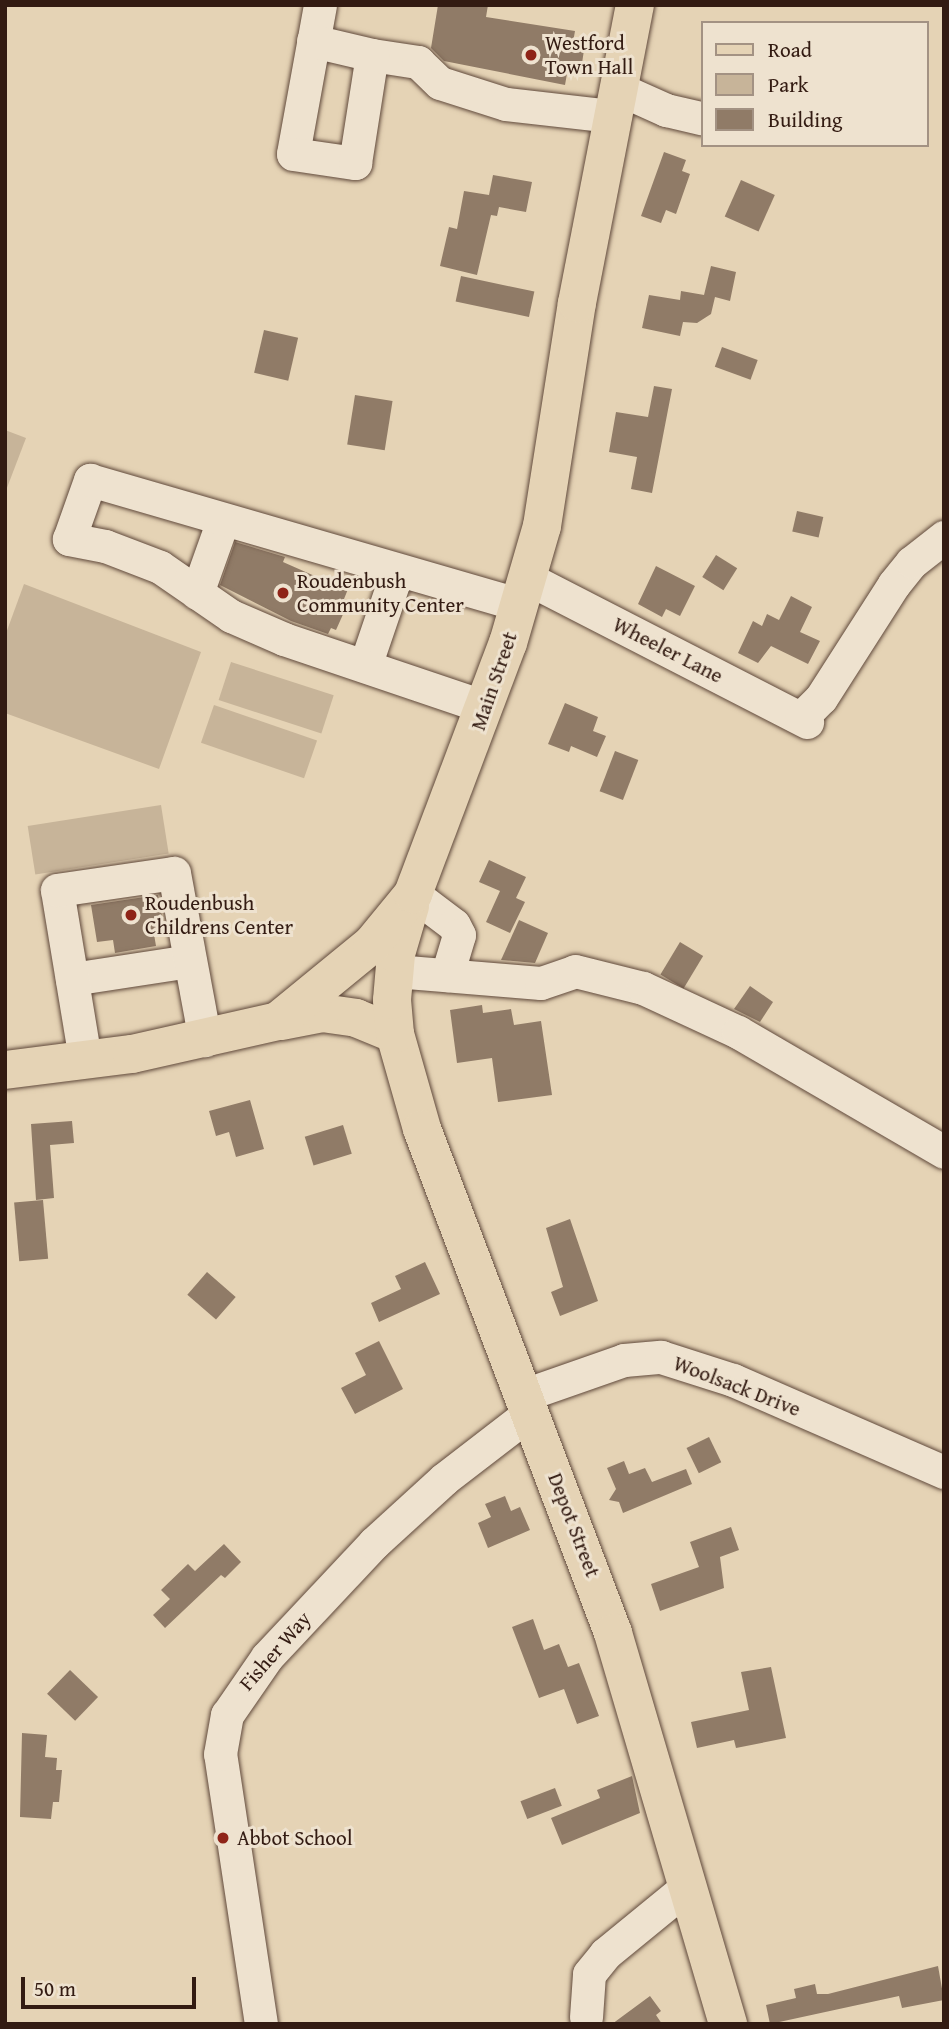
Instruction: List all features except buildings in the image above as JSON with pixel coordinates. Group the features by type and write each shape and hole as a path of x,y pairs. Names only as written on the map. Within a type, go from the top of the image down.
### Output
{"main road":[{"name":"Main Street","path":"5,1070 205,1040 278,1021 372,944 413,894 485,707 523,592 557,448 567,364 614,102 635,5"},
{"name":"Depot Street","path":"413,894 394,971 395,1034 422,1129 613,1633 728,2024"},
{"path":"278,1021 323,1013 356,1018 395,1034"}],"street":[{"path":"320,5 293,154 355,163 372,55"},
{"path":"313,41 372,55 418,62 440,83 506,104 614,102 701,118"},
{"name":"Wheeler Lane","path":"197,593 160,567 105,546 69,539 90,480 397,572 523,592 804,720 894,584 912,562 944,537"},
{"path":"223,520 197,593 232,616 284,639 485,707"},
{"path":"365,666 397,572"},
{"path":"85,1059 57,890 174,873 205,1040"},
{"path":"413,894 454,925 459,935 447,975"},
{"path":"72,979 190,961"},
{"path":"394,971 541,983 575,971 643,988 738,1032 944,1152"},
{"name":"Woolsack Drive","path":"527,1403 624,1360 661,1357 733,1380 944,1472"},
{"name":"Fisher Way","path":"261,2024 220,1754 227,1715 267,1657 374,1543 527,1403"},
{"path":"586,2017 589,1975 597,1964 688,1886"}],"green space":[{"path":"5,430 26,438 5,493"},
{"path":"24,584 201,652 159,769 5,713 5,636"},
{"path":"231,662 334,695 321,733 219,700"},
{"path":"214,705 317,740 304,778 201,743"},
{"path":"161,805 169,853 35,875 28,826"}],"place":[{"name":"Westford Town Hall","path":"531,55"},
{"name":"Roudenbush Community Center","path":"283,593"},
{"name":"Roudenbush Childrens Center","path":"131,915"},
{"name":"Abbot School","path":"223,1838"}]}
